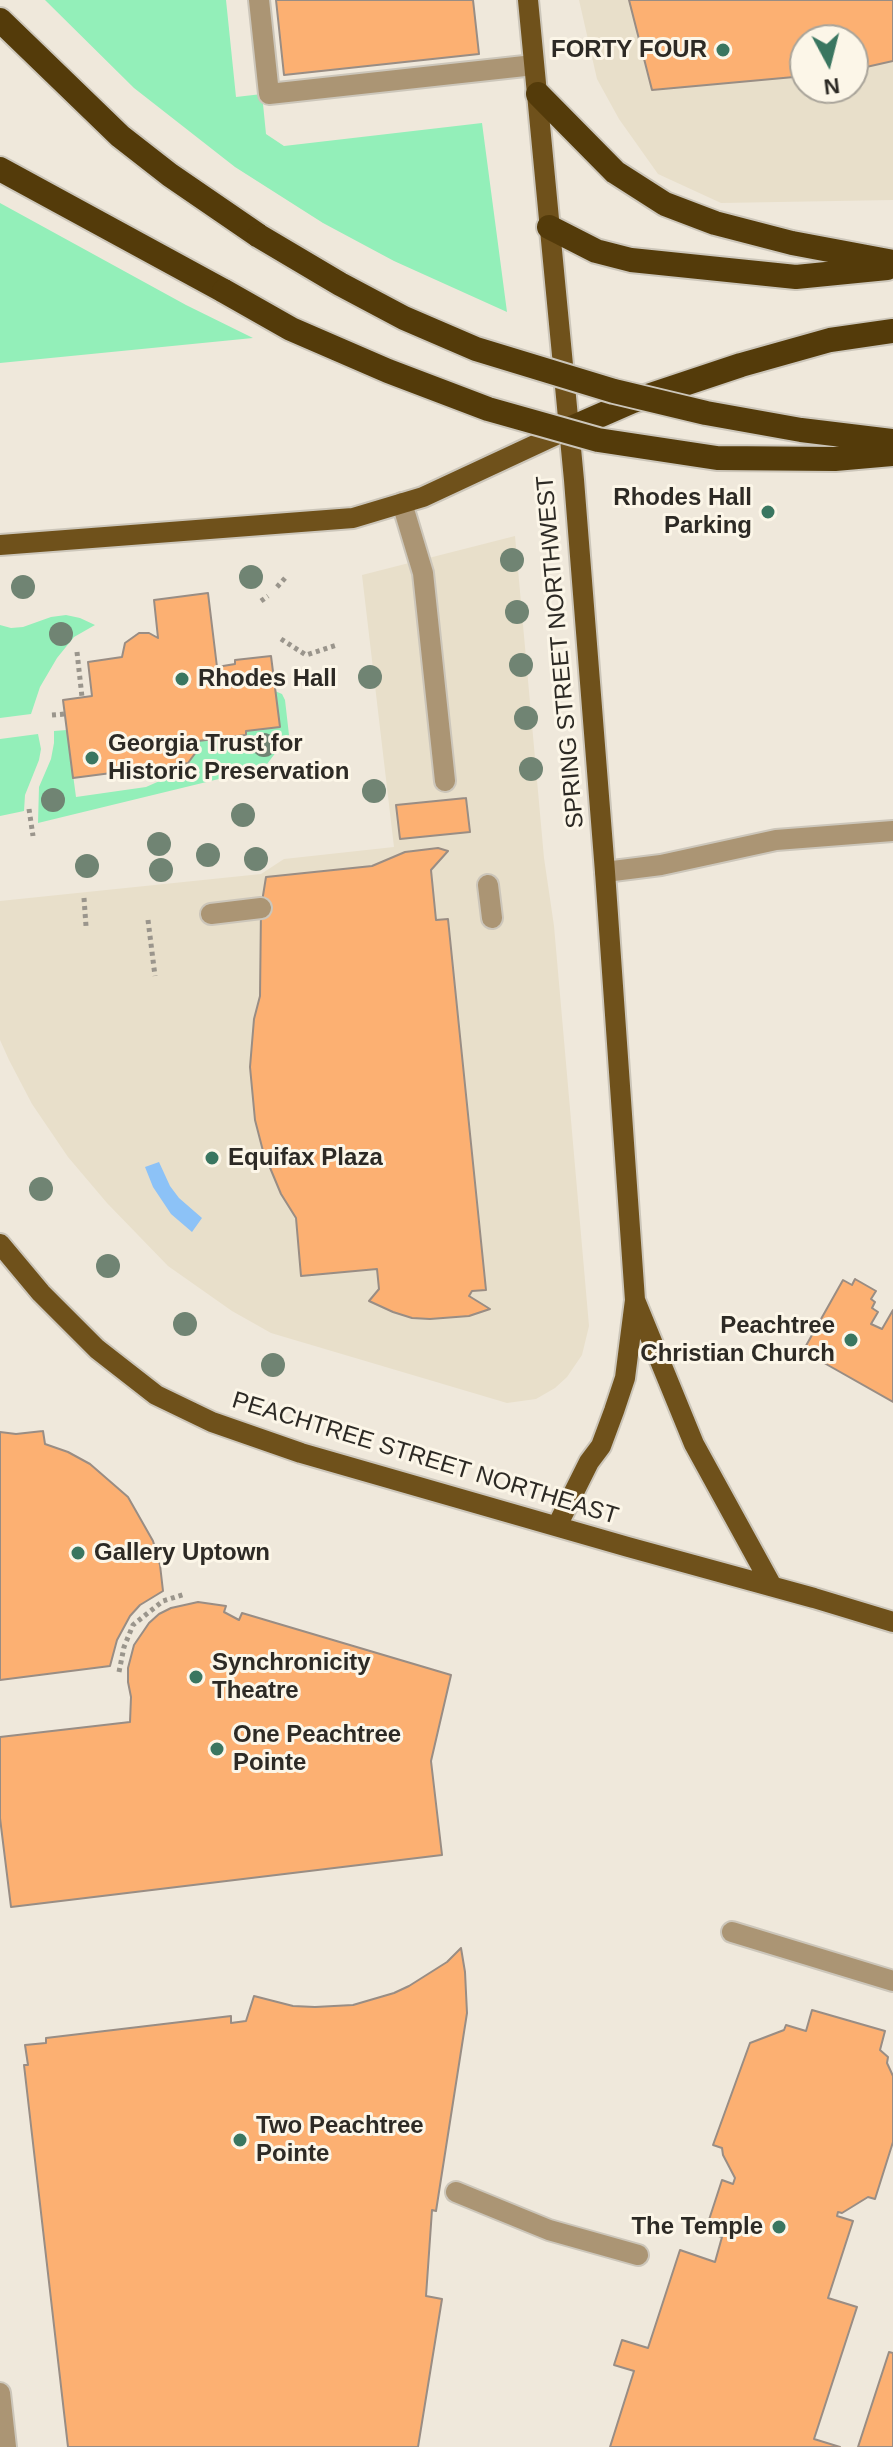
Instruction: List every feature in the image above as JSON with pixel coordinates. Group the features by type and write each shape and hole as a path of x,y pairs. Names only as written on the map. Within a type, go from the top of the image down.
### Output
{"highway":[{"path":"0,20 120,136 170,175 259,236 404,318 476,349 614,391 706,413 801,430 893,441"},
{"path":"538,94 615,172 665,204 715,223 893,265"},
{"path":"0,169 291,329 388,371 488,409 598,440 717,458 835,459 893,454"},
{"path":"549,227 596,251 631,260 796,277 893,265"},
{"path":"569,429 633,401 741,365 830,340 893,331"}],"main road":[{"name":"SPRING STREET NORTHWEST","path":"528,0 569,429 605,872 635,1300 625,1378 618,1400 601,1446 589,1462 557,1526"},
{"path":"0,545 353,518 423,497 569,429"},
{"name":"PEACHTREE STREET NORTHEAST","path":"4,1256 97,1349 156,1395 212,1422 301,1453 893,1622"},
{"name":"SPRING STREET NORTHWEST","path":"635,1300 694,1444 772,1586"}],"street":[{"path":"259,0 269,94 534,65"},
{"path":"402,503 423,573 445,781"},
{"path":"605,872 661,865 776,840 893,831"},
{"path":"488,885 492,918"},
{"path":"211,914 261,908"},
{"path":"732,1932 893,1981"},
{"path":"456,2192 549,2230 638,2255"},
{"path":"0,2393 6,2447"}],"path":[{"path":"277,587 286,577"},
{"path":"261,601 268,596"},
{"path":"281,639 306,655 337,645"},
{"path":"77,652 82,697"},
{"path":"52,715 65,714"},
{"path":"29,809 33,836"},
{"path":"84,898 86,926"},
{"path":"148,920 155,976"},
{"path":"119,1672 133,1625 163,1601 185,1594"}],"shaded area":[{"path":"579,0 893,0 893,200 721,203 658,174 619,119 597,79"},
{"path":"515,536 544,858 554,926 589,1326 582,1355 567,1377 536,1399 507,1403 271,1333 232,1311 168,1266 68,1157 32,1104 9,1060 0,1040 0,901 261,874 284,859 394,847 362,575"}],"green space":[{"path":"45,0 226,0 236,97 262,94 266,134 284,146 482,123 507,312 394,261 323,223 235,167 134,88"},
{"path":"0,203 186,305 253,338 0,363"},
{"path":"66,615 95,625 74,637 57,658 40,687 31,714 0,718 0,625 23,627"},
{"path":"275,691 282,694 285,700 289,735 264,768 38,823 39,787 51,759 54,731 67,730 76,797 146,787 180,772 199,749 198,741 279,727"},
{"path":"38,734 41,749 39,760 25,795 24,811 0,816 0,739"}],"water":[{"path":"159,1162 179,1198 202,1218 192,1232 171,1214 153,1187 145,1167"}],"building":[{"path":"276,0 473,0 479,54 284,75"},
{"name":"FORTY FOUR","path":"629,0 893,0 893,61 869,66 869,24 789,24 789,77 652,90"},
{"name":"Rhodes Hall","path":"208,593 217,667 235,664 235,660 271,656 280,727 198,741 199,748 188,763 73,778 63,700 92,696 88,662 122,657 125,643 139,633 149,633 158,638 154,600"},
{"path":"466,798 470,832 400,839 396,805"},
{"path":"438,848 448,851 431,870 436,920 448,919 486,1290 472,1291 469,1296 490,1309 469,1316 430,1319 412,1318 369,1301 379,1289 377,1269 301,1276 296,1218 281,1194 263,1151 255,1120 250,1067 254,1019 260,996 261,908 266,877 372,866 405,852"},
{"name":"Peachtree Christian Church","path":"855,1279 876,1291 871,1299 875,1302 872,1308 878,1312 871,1324 882,1329 893,1310 893,1402 803,1351 843,1280 852,1285"},
{"name":"Gallery Uptown","path":"43,1431 45,1444 90,1464 128,1497 153,1541 163,1591 140,1605 130,1616 117,1640 110,1666 0,1680 0,1432"},
{"name":"One Peachtree Pointe","path":"198,1602 226,1606 224,1612 239,1620 242,1613 451,1675 431,1761 442,1855 11,1907 0,1818 0,1737 130,1722 128,1668 134,1645 159,1614"},
{"name":"Two Peachtree Pointe","path":"461,1948 467,2013 436,2211 432,2210 426,2296 442,2299 418,2447 68,2447 24,2065 28,2065 25,2045 46,2043 46,2038 231,2016 231,2023 246,2021 254,1996 293,2006 353,2005 409,1986 447,1962"},
{"name":"The Temple","path":"812,2010 885,2031 880,2050 888,2057 887,2063 893,2076 893,2142 875,2199 868,2197 842,2213 838,2212 837,2216 853,2221 828,2298 857,2307 814,2439 840,2447 610,2447 634,2371 614,2365 622,2340 648,2348 680,2250 715,2262 722,2237 705,2232 722,2180 733,2184 735,2178 722,2148 713,2145 750,2043 784,2030 786,2025 806,2031"},
{"path":"889,2352 893,2353 893,2447 858,2447"}],"place":[{"name":"FORTY FOUR","path":"723,50"},
{"name":"Rhodes Hall Parking","path":"768,512"},
{"name":"Rhodes Hall","path":"182,679"},
{"name":"Georgia Trust for Historic Preservation","path":"92,758"},
{"name":"Equifax Plaza","path":"212,1158"},
{"name":"Peachtree Christian Church","path":"851,1340"},
{"name":"Gallery Uptown","path":"78,1553"},
{"name":"Synchronicity Theatre","path":"196,1677"},
{"name":"One Peachtree Pointe","path":"217,1749"},
{"name":"Two Peachtree Pointe","path":"240,2140"},
{"name":"The Temple","path":"779,2227"}]}
